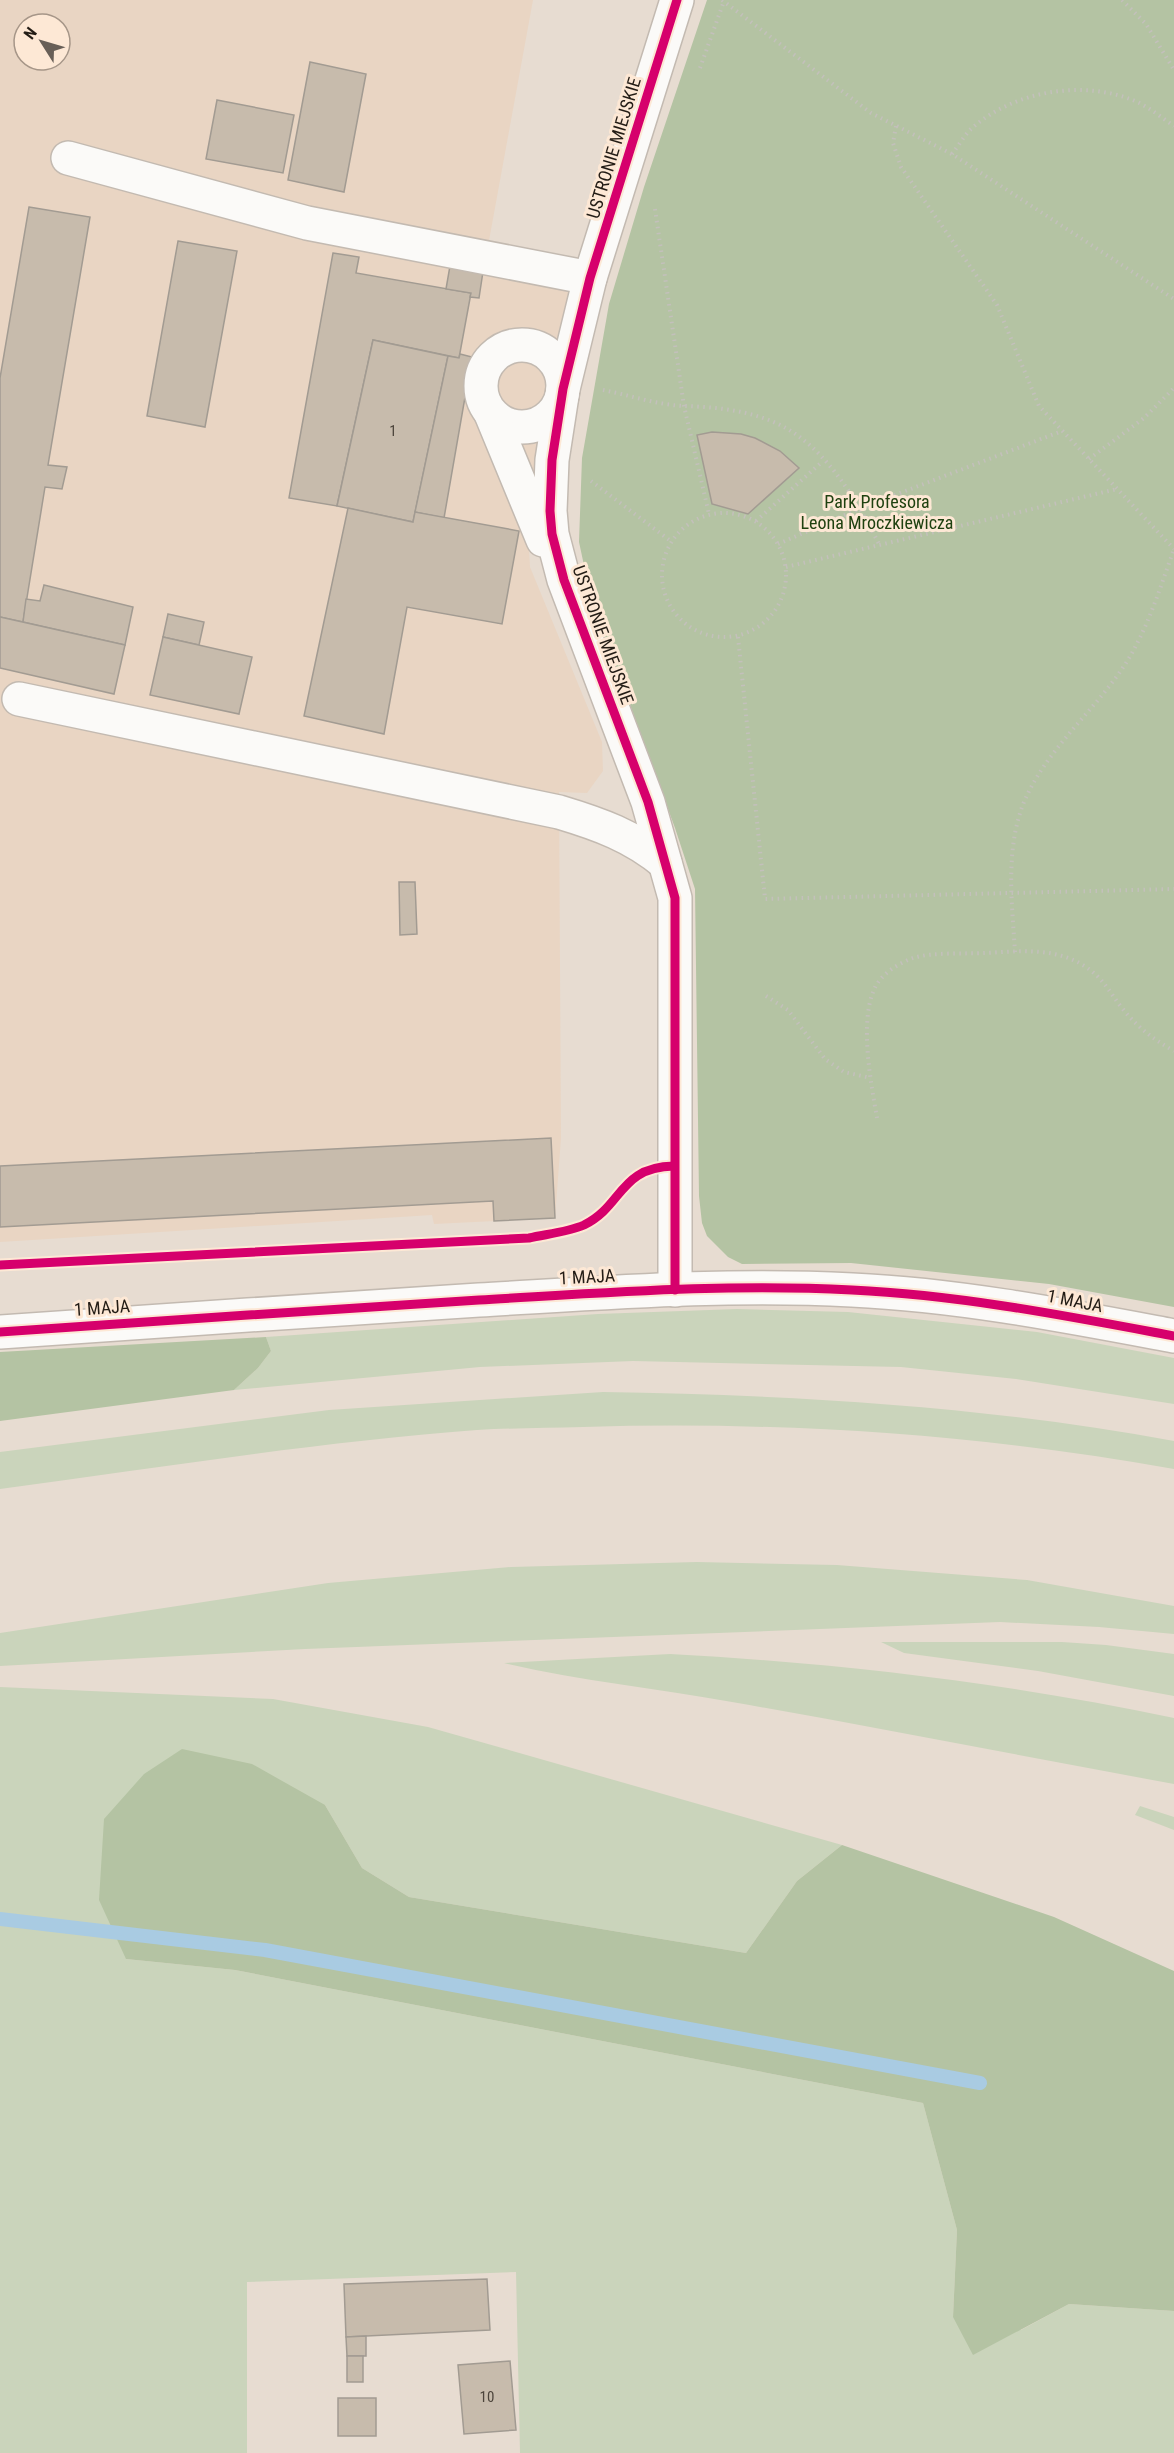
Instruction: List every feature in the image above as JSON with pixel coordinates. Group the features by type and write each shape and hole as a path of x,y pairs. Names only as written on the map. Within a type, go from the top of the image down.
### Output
{"street":[{"name":"USTRONIE MIEJSKIE","path":"675,1290 675,898 648,802 571,602 552,534 550,489 563,389 590,278 677,0"},
{"path":"68,158 307,223 590,278"},
{"path":"491,414 515,427 542,422 552,414 563,389 559,369 547,352 535,346 521,344 508,346 486,363 481,376 480,390 483,403 491,414 571,602"},
{"path":"19,699 559,812 609,827 633,839 665,863"},
{"name":"1 MAJA","path":"0,1332 675,1290 852,1290 946,1298 1041,1311 1174,1336"}],"path":[{"path":"1122,0 1146,24 1174,69"},
{"path":"696,77 723,1 871,113 952,154 1174,299"},
{"path":"952,154 970,130 1000,107 1044,93 1081,89 1135,101 1174,126"},
{"path":"896,126 893,143 901,167 997,305 1039,406 1174,549 1144,631 1125,664 1044,765 1024,803 1013,843 1012,892 1015,952"},
{"path":"654,208 684,406 710,514"},
{"path":"1089,459 1144,418 1174,388"},
{"path":"563,389 602,389 684,406 717,407 777,423 801,438 824,461 861,508 879,544"},
{"path":"778,544 861,508 1062,431"},
{"path":"553,453 672,542"},
{"path":"756,521 824,461"},
{"path":"786,567 1117,489"},
{"path":"734,513 753,519 769,531 778,544 786,567 786,587 778,606 764,623 738,637 704,634 685,624 671,608 663,589 662,567 672,542 679,531 696,519 710,514 734,513"},
{"path":"738,637 765,899 1174,889"},
{"path":"877,1118 871,1078 868,1019 873,991 889,970 915,957 1015,952 1059,954 1086,967 1105,982 1121,1007 1147,1035 1174,1051"},
{"path":"766,996 788,1010 825,1059 844,1072 871,1078"}],"shaded area":[{"path":"0,0 533,0 486,257 572,286 527,514 530,567 602,742 603,771 587,793 559,792 561,1138 555,1218 434,1224 432,1215 0,1242"}],"green space":[{"name":"Park Profesora Leona Mroczkiewicza","path":"707,0 1174,0 1174,1307 1049,1284 851,1263 742,1264 728,1257 707,1236 702,1223 699,1196 695,889 591,598 579,542 582,458 609,304 644,187"},
{"path":"737,1309 848,1312 1037,1332 1174,1358 1174,1404 1016,1379 901,1367 633,1361 480,1367 234,1390 258,1368 271,1351 266,1337 598,1314"},
{"path":"266,1337 271,1351 258,1368 234,1390 0,1421 0,1352"},
{"path":"603,1392 746,1396 889,1404 1032,1419 1174,1441 1174,1469 1101,1457 954,1439 806,1428 657,1426 490,1429 417,1435 297,1448 0,1489 0,1452 329,1410"},
{"path":"697,1562 837,1565 1027,1580 1174,1606 1174,1634 1099,1627 1000,1622 305,1649 0,1666 0,1633 328,1583 511,1567"},
{"path":"881,1642 1062,1642 1174,1654 1174,1696 1038,1671 904,1653"},
{"path":"670,1654 797,1663 924,1676 1049,1694 1174,1718 1174,1784 787,1712 561,1675 504,1663"},
{"path":"0,1687 273,1699 428,1727 842,1845 797,1881 746,1953 409,1897 362,1868 325,1805 126,1959 235,1970 923,2103 957,2230 953,2317 1021,2330 1069,2304 1174,2311 1174,2453 520,2453 516,2272 247,2282 247,2453 0,2453"},
{"path":"182,1749 252,1764 325,1805 362,1868 409,1897 746,1953 797,1881 842,1845 1054,1917 1174,1971 1174,2311 1069,2304 973,2355 953,2317 957,2230 923,2103 235,1970 126,1959 99,1900 104,1819 144,1774"},
{"path":"1140,1806 1174,1817 1174,1830 1135,1815"}],"building":[{"path":"310,62 366,74 344,192 288,180"},
{"path":"217,100 294,115 283,173 206,159"},
{"path":"29,207 90,217 48,465 67,467 62,489 45,487 23,622 0,617 0,378"},
{"path":"178,241 237,251 205,427 147,416"},
{"path":"333,253 359,257 356,273 471,293 459,358 373,340 337,506 289,498"},
{"path":"451,260 484,265 479,298 470,297 471,293 446,289"},
{"path":"373,340 448,356 413,522 337,506"},
{"path":"460,354 472,357 444,518 415,512 448,356 459,358"},
{"path":"712,432 741,434 755,438 780,451 799,468 748,514 712,504 697,435"},
{"path":"348,508 413,522 415,512 519,531 502,624 407,607 384,734 304,716"},
{"path":"44,585 133,607 125,645 23,622 26,599 40,601"},
{"path":"168,614 204,622 199,645 163,637"},
{"path":"0,617 125,645 114,694 0,668"},
{"path":"163,637 252,657 239,714 150,695"},
{"path":"399,882 415,882 417,934 400,935"},
{"path":"551,1138 555,1218 494,1221 493,1201 0,1227 0,1166"},
{"path":"487,2279 490,2330 346,2337 344,2284"},
{"path":"366,2336 366,2356 347,2356 346,2337"},
{"path":"347,2356 363,2356 363,2382 347,2382"},
{"path":"510,2361 516,2430 464,2434 458,2365"},
{"path":"338,2398 376,2398 376,2436 338,2436"}],"waterway":[{"path":"0,1919 265,1950 980,2083"}],"cycle path":[{"path":"675,1290 675,898 648,802 564,580 552,534 550,511 552,460 563,389 590,278 677,0"},
{"path":"0,1265 529,1238 584,1225 597,1217 632,1180 642,1173 656,1168 674,1166"},
{"path":"0,1332 572,1294 805,1288 933,1296 973,1301 1174,1336"}]}
